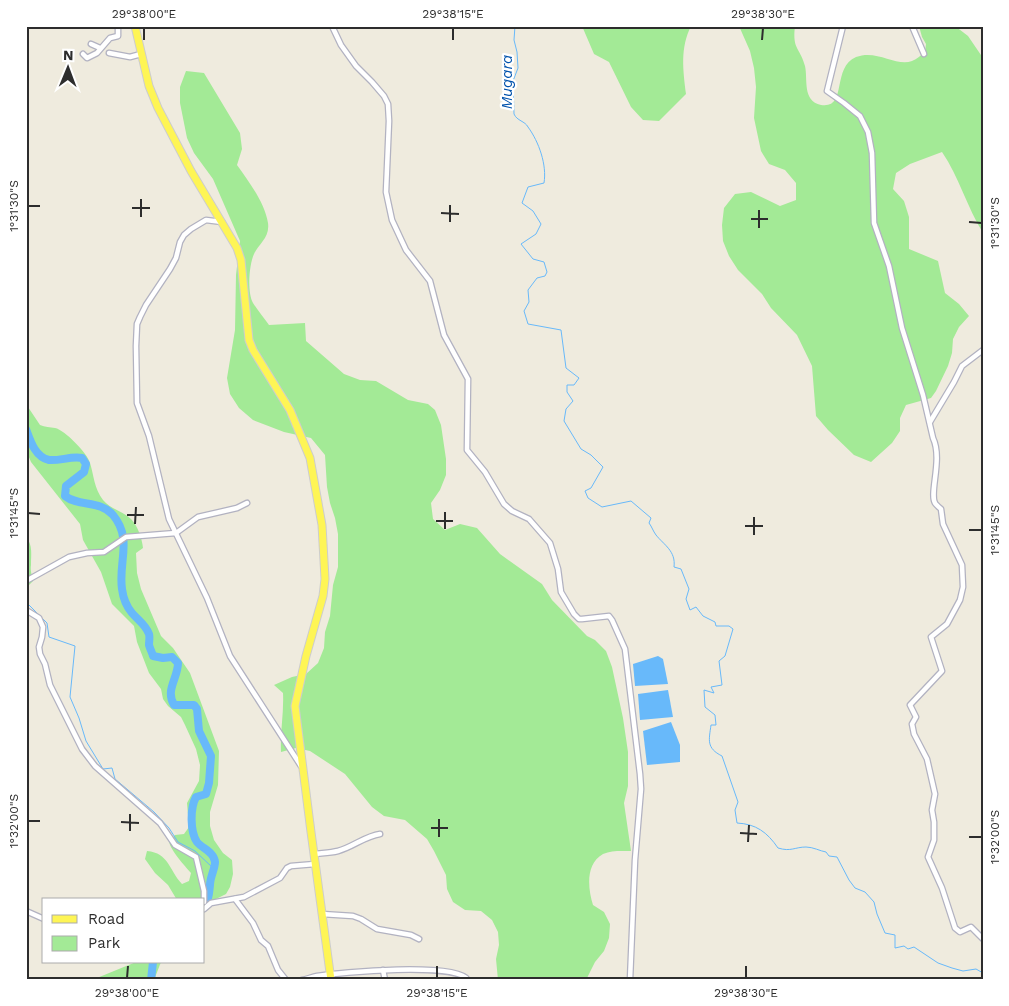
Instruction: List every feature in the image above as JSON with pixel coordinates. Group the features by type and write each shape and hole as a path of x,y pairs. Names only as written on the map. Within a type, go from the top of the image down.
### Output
{"main road":[{"path":"135,26 149,86 158,108 191,171 238,248 242,260 250,340 253,350 290,410 310,458 322,525 325,579 323,596 306,656 295,706 331,977"}],"street":[{"path":"83,54 87,58 97,54 110,38 118,36 118,26"},
{"path":"332,26 351,59 384,96 388,104 386,192 392,220 406,250 430,282 444,335 468,378 467,450 486,472 504,504 512,511 529,519 550,543 558,568 561,592 574,614 579,619 609,616 625,649 640,765 641,789 635,860 630,980"},
{"path":"843,26 827,92 860,116 868,132 872,153 874,223 889,266 902,328 936,445 934,499 941,509 943,524 962,565 960,600 947,624 930,637 942,671 910,705 916,717 912,724 914,734 927,759 934,794 932,810 934,840 928,857 942,888 955,928 960,932 971,927 983,939"},
{"path":"912,26 924,54"},
{"path":"91,44 100,48"},
{"path":"109,53 130,57 141,54"},
{"path":"222,222 206,220 191,229 184,236 180,242 176,258 146,305 137,324 137,404 149,436 169,520 207,598 230,656 302,767"},
{"path":"930,422 962,366 983,350"},
{"path":"26,580 69,557 107,551 126,537 176,533 198,517 237,508 247,503"},
{"path":"26,610 38,618 43,628 39,646 40,654 45,664 50,685 77,742 95,766 160,823 175,845 196,857 204,898"},
{"path":"314,854 339,850 370,835 380,834"},
{"path":"205,908 211,903 244,897 280,878 290,866 315,864"},
{"path":"235,899 253,923 261,940 268,946 278,970 286,980"},
{"path":"26,912 42,918"},
{"path":"322,914 353,916 377,929 411,935 419,939"},
{"path":"302,980 383,970 430,969 462,974 468,980"},
{"path":"383,970 385,980"}],"green space":[{"path":"582,26 691,26 684,51 683,68 686,94 659,121 643,120 631,107 609,62 594,54"},
{"path":"739,26 795,26 795,40 805,66 808,94 815,103 821,105 829,105 834,101 848,62 856,57 871,55 906,62 914,60 925,52 926,44 919,26 955,26 968,36 983,58 983,233 942,152 910,164 896,173 893,189 904,201 909,217 909,249 938,261 945,293 959,304 969,316 959,327 953,339 952,353 948,366 936,391 931,398 906,405 900,418 900,431 892,443 871,462 854,455 816,416 812,366 797,335 771,308 762,294 738,270 729,256 723,241 724,208 735,194 751,192 780,206 796,200 796,183 785,170 769,164 761,151 754,118 756,87 754,68 750,51"},
{"path":"186,71 204,73 240,133 242,149 237,165 264,208 268,223 267,233 254,254 250,271 249,286 251,298 257,309 269,325 305,323 306,341 344,374 360,380 376,381 408,400 428,404 435,410 441,425 446,459 446,475 440,490 431,503 433,519 445,530 460,524 477,528 500,554 542,584 552,600 587,636 595,640 606,651 612,667 628,752 628,786 624,803 631,851 613,851 603,854 593,864 589,884 593,905 604,912 610,924 609,938 604,951 595,962 586,980 498,980 496,959 499,945 498,932 492,920 481,911 465,910 453,902 447,889 446,875 427,839 405,820 384,816 372,807 345,774 310,751 296,748 281,752 283,693 274,685 292,677 306,674 318,663 324,648 333,585 338,567 338,534 327,487 325,455 311,438 284,432 253,420 239,408 230,394 227,378 235,330 236,275 240,241 213,179 194,153 187,138 180,103 180,87"},
{"path":"26,404 40,425 59,430 81,448 90,463 96,486 103,500 109,506 128,516 136,525 141,537 143,548 136,553 137,573 141,589 161,636 173,648 190,673 219,751 218,785 210,812 210,826 214,840 223,853 232,860 233,874 226,894 216,899 205,910 205,898 176,898 168,885 155,873 145,859 147,851 160,855 168,863 182,884 189,881 191,873 175,853 169,841 175,835 184,834 189,827 187,803 199,781 200,765 196,749 181,717 168,706 163,699 161,689 149,673 137,642 134,626 112,604 101,572 83,540 80,524 31,462 26,450"},
{"path":"26,536 31,547 33,581 26,588"},
{"path":"131,964 160,964 154,980 92,980"}],"water":[{"path":"658,656 663,659 668,684 635,686 633,664"},
{"path":"668,690 673,717 640,720 638,694"},
{"path":"671,722 680,745 680,762 647,765 643,731"}],"waterway":[{"name":"Mugara","path":"515,26 514,40 518,68 513,81 514,114 527,125 536,140 543,161 545,176 544,183 528,187 522,203 533,211 541,224 536,234 521,244 533,259 544,262 547,272 545,276 537,278 528,290 529,302 524,311 528,324 561,330 566,368 579,378 574,385 567,385 567,392 573,401 566,409 564,421 581,449 591,455 603,467 591,488 585,491 588,498 602,507 631,501 651,518 649,523 656,535 671,552 674,567 681,569 689,589 686,599 690,610 696,607 703,616 715,622 716,626 729,626 733,629 725,656 719,661 722,685 711,687 714,693 704,690 705,707 715,715 716,725 711,725 710,743 713,750 722,756 738,802 735,810 737,823 750,825 760,830 770,837 778,848 809,847 826,852 829,856 837,857 855,888 865,892 874,902 885,933 895,935 895,948 904,946 908,949 914,947 938,963 963,971 976,969 983,973"},
{"path":"26,429 34,448 44,458 49,460 82,458 86,464 84,472 66,486 65,496 77,502 96,505 108,510 119,524 124,542 121,579 128,608 148,631 149,645 153,656 172,657 178,663 171,689 174,705 194,705 197,709 199,731 211,756 209,783 206,794 196,797 192,813 192,826 195,838 210,853 215,862 205,904"},
{"path":"26,602 47,623 49,637 75,646 70,697 86,741 103,769 112,768 115,779 154,812 169,828 178,842 195,851 213,868"},
{"path":"151,980 153,964"}]}
